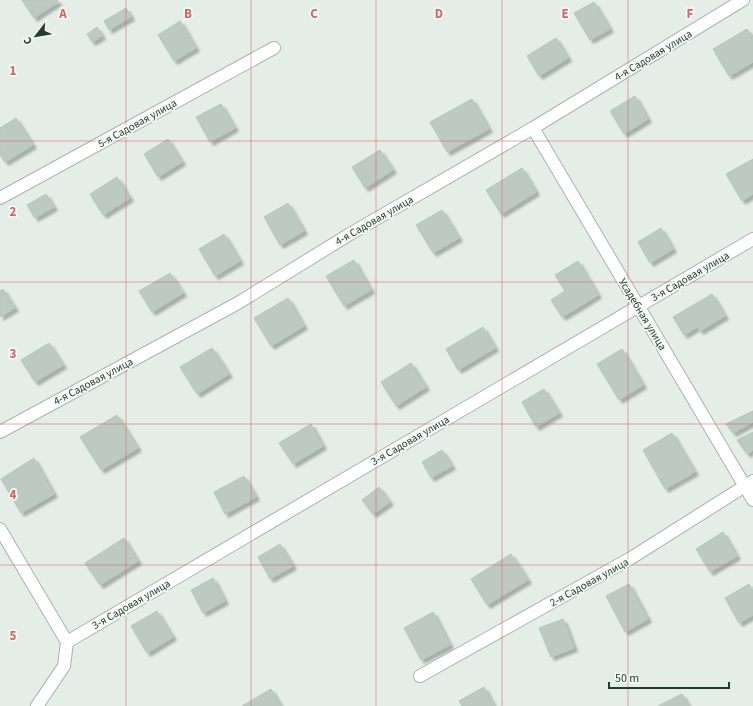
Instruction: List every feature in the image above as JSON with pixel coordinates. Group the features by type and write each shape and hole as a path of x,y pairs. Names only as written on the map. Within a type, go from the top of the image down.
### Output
{"street":[{"name":"4-я Садовая улица","path":"0,432 238,303 350,234 533,128 743,0"},
{"name":"5-я Садовая улица","path":"0,198 274,48"},
{"name":"Усадебная улица","path":"533,128 638,306 749,484 753,500"},
{"name":"3-я Садовая улица","path":"68,642 753,239"},
{"name":"2-я Садовая улица","path":"420,676 631,558 749,484"},
{"path":"0,529 68,642 64,666 37,706"}],"building":[{"path":"22,0 57,0 58,2 34,18"},
{"path":"594,2 610,29 590,40 574,13"},
{"path":"126,8 131,17 109,30 104,21"},
{"path":"180,21 196,48 174,61 158,35"},
{"path":"97,27 102,36 92,42 87,34"},
{"path":"747,29 753,39 753,62 729,76 713,49"},
{"path":"556,38 568,58 539,76 527,56"},
{"path":"635,96 648,119 624,134 610,111"},
{"path":"472,99 489,129 447,152 430,122"},
{"path":"221,104 235,128 210,142 196,117"},
{"path":"16,118 33,145 5,162 0,155 0,128"},
{"path":"168,139 182,162 158,177 144,154"},
{"path":"380,150 393,170 365,188 352,167"},
{"path":"753,159 753,194 742,201 726,174"},
{"path":"522,168 536,192 501,214 486,190"},
{"path":"117,177 130,198 103,215 90,194"},
{"path":"46,194 54,207 35,218 27,205"},
{"path":"288,203 304,231 280,245 264,217"},
{"path":"442,210 459,238 433,253 416,225"},
{"path":"661,228 673,249 650,263 638,242"},
{"path":"224,234 240,261 215,276 199,249"},
{"path":"354,260 371,290 344,306 326,276"},
{"path":"578,261 598,295 562,317 551,300 565,291 555,275"},
{"path":"170,273 183,293 152,312 139,291"},
{"path":"3,289 15,308 0,317 0,291"},
{"path":"712,294 725,316 700,331 697,327 684,335 673,317"},
{"path":"288,298 304,326 271,346 254,318"},
{"path":"483,327 495,348 458,370 446,349"},
{"path":"49,343 63,365 35,382 21,360"},
{"path":"212,348 229,374 197,394 180,367"},
{"path":"622,349 643,385 619,400 597,364"},
{"path":"411,363 426,387 396,406 381,382"},
{"path":"544,389 559,413 536,427 522,402"},
{"path":"753,411 753,422 733,433 726,424"},
{"path":"117,415 138,448 101,470 80,437"},
{"path":"311,424 323,446 293,464 279,443"},
{"path":"753,432 753,450 747,454 737,440"},
{"path":"672,433 695,472 665,489 643,450"},
{"path":"442,450 452,466 431,478 422,462"},
{"path":"34,458 54,494 21,513 1,479"},
{"path":"244,476 256,497 225,514 214,492"},
{"path":"379,487 390,502 373,514 362,500"},
{"path":"723,532 737,556 710,572 696,549"},
{"path":"124,538 138,561 100,585 85,563"},
{"path":"280,544 293,566 270,579 258,557"},
{"path":"511,554 528,580 487,605 471,579"},
{"path":"213,578 225,601 203,613 191,590"},
{"path":"629,584 648,619 625,632 606,596"},
{"path":"749,584 753,591 753,615 739,623 725,598"},
{"path":"157,611 173,637 147,653 131,626"},
{"path":"433,612 450,645 421,660 404,628"},
{"path":"563,619 574,648 551,657 539,628"},
{"path":"484,687 494,706 462,706 459,701"},
{"path":"271,689 281,706 242,706"},
{"path":"682,694 689,706 658,706"}]}
